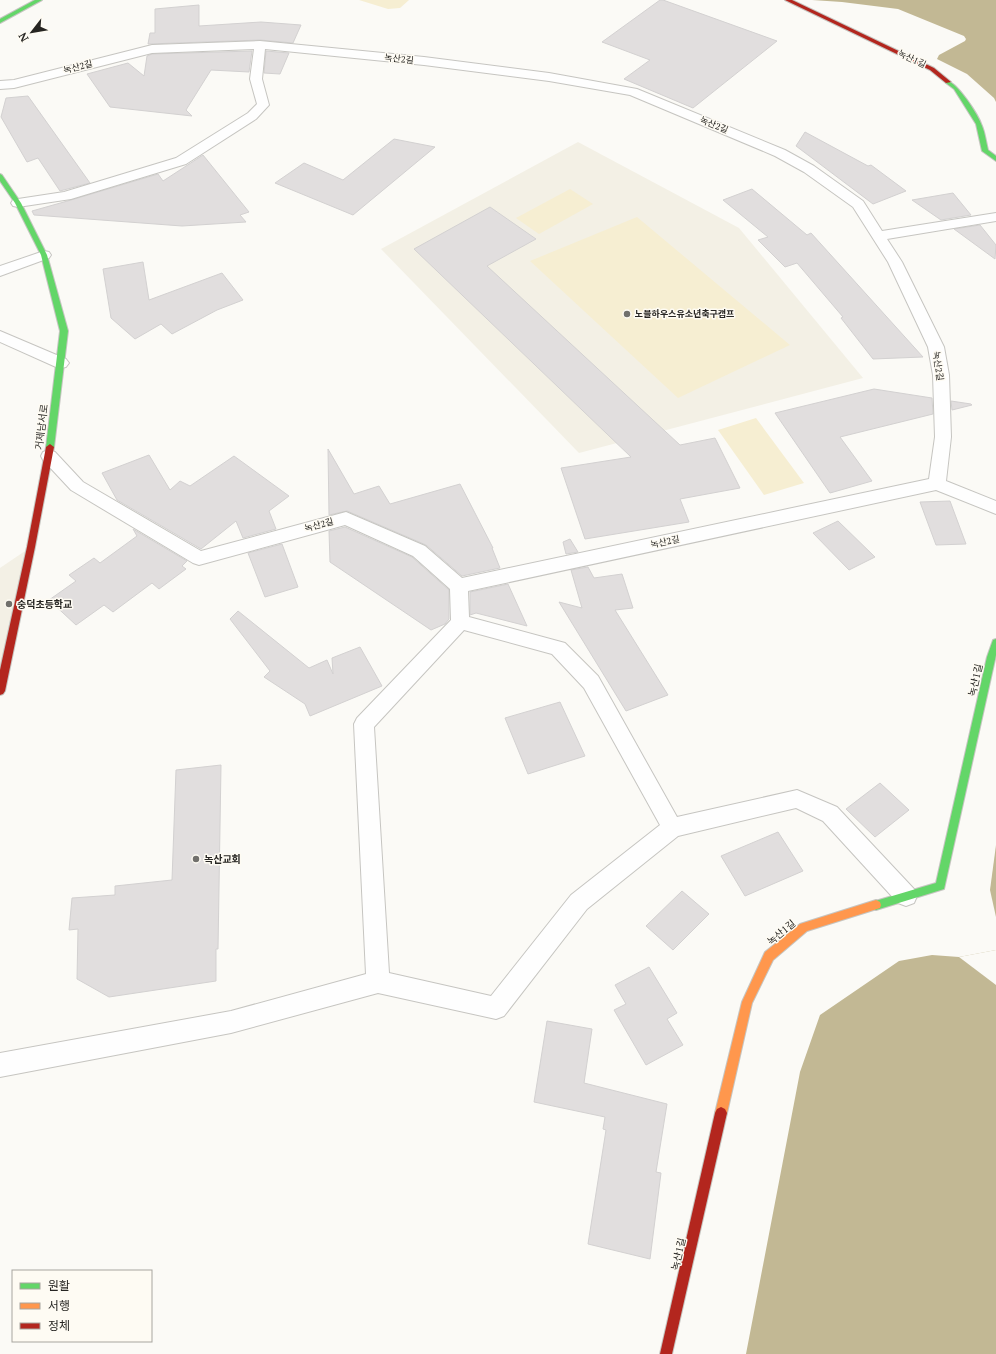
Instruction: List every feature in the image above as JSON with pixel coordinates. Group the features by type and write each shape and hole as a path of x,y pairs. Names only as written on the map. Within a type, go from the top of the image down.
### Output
{"street":[{"path":"0,21 38,0"},
{"name":"녹산1길","path":"788,0 932,68 956,88 979,124 985,151 996,159"},
{"name":"거제남서로","path":"0,176 18,203 44,255 64,331 48,456 30,554 0,691"},
{"name":"녹산1길","path":"666,1354 747,1002 769,956 804,927 940,886 991,657 996,643"}],"lane":[{"name":"녹산2길","path":"0,85 14,84 152,49 260,45 424,61 541,76 633,92 780,153 809,169 858,204 895,262 936,347 941,375 943,437 937,484 459,586 419,551 346,518 199,558 77,486 48,456"},
{"path":"18,203 66,196 181,161 252,116 262,105 256,79 260,45"},
{"path":"879,236 996,217"},
{"path":"0,271 44,255"},
{"path":"0,336 61,363"},
{"path":"937,484 996,508"},
{"path":"378,982 364,724 460,622 459,586"},
{"path":"460,622 558,648 591,682 672,828"},
{"path":"0,1065 231,1022 378,982 496,1008 579,902 672,828 797,799 830,814 906,896"}],"shaded area":[{"path":"359,0 409,0 400,8 388,9"},
{"path":"812,0 996,0 996,102 994,98 967,74 937,59 939,55 965,41 966,39 964,36 898,9"},
{"name":"노블하우스유소년축구캠프","path":"578,142 739,228 863,378 579,453 381,249"},
{"path":"570,189 593,204 539,234 516,218"},
{"path":"637,217 790,345 678,398 530,261"},
{"path":"756,418 804,483 764,495 718,430"},
{"name":"숭덕초등학교","path":"31,547 0,691 0,568"},
{"path":"996,845 996,917 990,890"},
{"path":"996,950 996,1354 746,1354 800,1072 820,1015 899,961 932,955 959,957"}],"pier":[{"path":"996,950 996,985 959,957"}],"building":[{"path":"660,0 777,41 693,108 624,79 650,60 602,42"},
{"path":"199,5 199,26 261,22 301,25 293,43 260,40 148,44 150,33 155,33 155,9"},
{"path":"252,51 249,72 211,70 186,110 192,116 110,107 87,74 128,63 144,76 147,56 152,54"},
{"path":"266,51 289,53 280,74 264,73"},
{"path":"28,96 90,183 60,191 38,158 27,162 1,117 6,98"},
{"path":"805,132 868,166 871,165 906,191 873,204 796,146"},
{"path":"394,139 435,147 353,215 275,183 304,163 343,180"},
{"path":"203,155 249,212 240,215 246,222 182,226 34,215 32,211 158,174 163,181"},
{"path":"752,189 807,235 811,233 923,357 873,359 841,318 843,317 797,263 785,267 758,240 768,237 723,200"},
{"path":"953,193 971,215 941,220 912,200"},
{"path":"490,207 536,239 487,266 680,445 715,438 740,488 680,499 689,522 585,539 561,468 631,457 414,249"},
{"path":"980,225 996,245 995,259 954,229"},
{"path":"143,262 149,300 222,273 243,300 217,310 172,334 161,324 135,339 111,318 103,269"},
{"path":"874,389 932,398 933,414 840,437 872,481 830,493 775,413"},
{"path":"951,401 971,404 972,405 952,410"},
{"path":"328,449 354,494 379,486 390,504 460,484 493,548 500,568 462,576 426,545 347,511 329,515"},
{"path":"149,455 170,490 180,481 190,486 234,456 289,496 269,511 276,529 243,538 236,521 201,549 117,500 102,473"},
{"path":"950,501 966,544 936,545 920,502"},
{"path":"838,521 875,557 849,570 813,533"},
{"path":"345,527 412,557 449,590 449,619 445,624 431,630 330,562 329,531"},
{"path":"133,529 187,561 182,566 186,569 159,589 152,583 113,612 104,605 76,625 49,600 76,581 69,575 94,558 100,563 137,536"},
{"path":"570,539 578,552 566,554 563,542"},
{"path":"282,544 298,587 265,597 248,553"},
{"path":"588,567 594,578 622,574 633,608 615,610 668,695 626,711 559,602 582,608 571,570"},
{"path":"508,584 527,626 476,613 470,615 470,592"},
{"path":"238,611 309,668 327,660 333,674 332,658 360,647 382,686 310,716 305,704 264,677 270,671 230,619"},
{"path":"560,702 585,756 528,774 505,718"},
{"path":"221,765 218,949 216,949 216,981 109,997 77,979 78,929 69,930 72,898 115,895 115,886 172,880 176,770"},
{"path":"880,783 909,810 875,837 846,809"},
{"path":"778,832 803,871 745,896 721,856"},
{"path":"682,891 709,914 673,950 646,926"},
{"path":"649,967 677,1013 667,1019 683,1045 646,1065 614,1010 626,1004 615,985"},
{"path":"547,1021 592,1029 584,1083 667,1104 656,1172 661,1173 650,1259 588,1244 606,1130 603,1129 605,1117 534,1102"}],"traffic: fast":[{"path":"0,21 39,0"},
{"path":"948,82 956,88 979,124 985,151 996,159"},
{"path":"0,176 18,203 44,255 64,331 50,447"},
{"path":"876,905 940,886 991,657 996,643"}],"traffic: slow":[{"path":"721,1113 747,1002 769,956 804,927 876,905"}],"traffic: jam":[{"path":"788,0 932,69 948,82"},
{"path":"0,691 31,547 50,447"},
{"path":"666,1354 721,1113"}],"place":[{"name":"노블하우스유소년축구캠프","path":"627,314"},
{"name":"숭덕초등학교","path":"9,604"},
{"name":"녹산교회","path":"196,859"}]}
